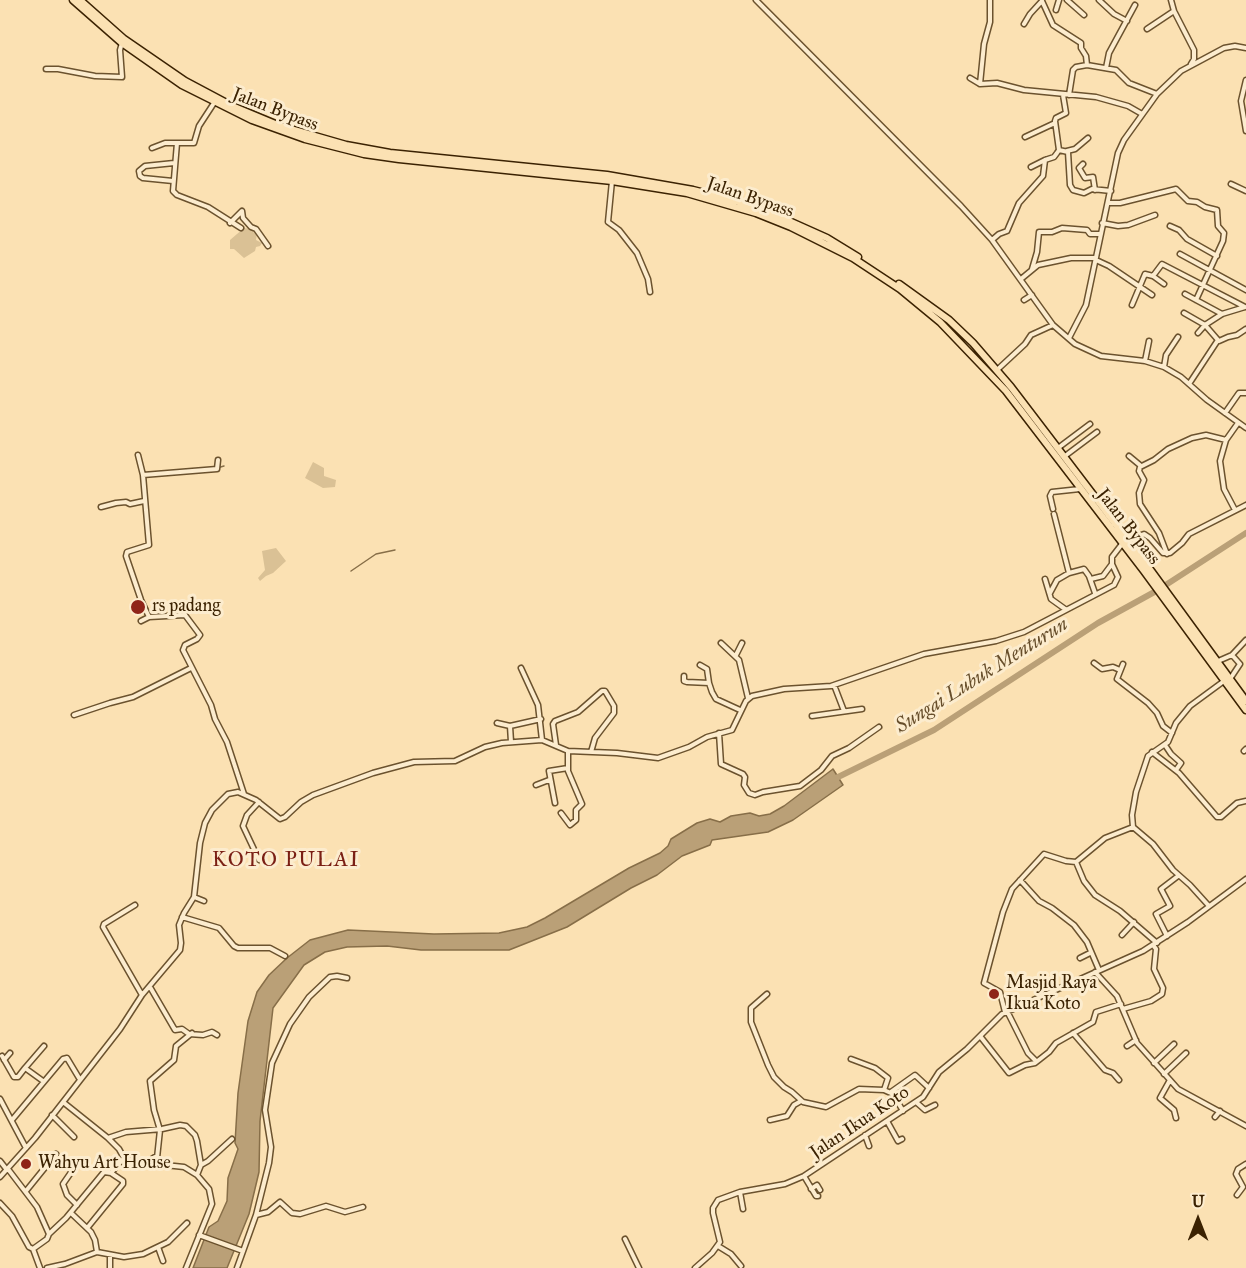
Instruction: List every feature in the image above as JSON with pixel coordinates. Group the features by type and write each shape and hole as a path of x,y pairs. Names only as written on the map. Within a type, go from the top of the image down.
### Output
{"highway":[{"name":"Jalan Bypass","path":"73,0 122,43 212,96 265,120 316,138 390,153 570,174 666,189 733,205 790,227 853,258 900,289 940,322 990,372 1065,456 1125,542"},
{"name":"Jalan Bypass","path":"80,0 130,47 164,74 214,103 304,139 364,154 644,180 704,192 762,210 827,238 882,271 927,303 973,343 997,370 1080,489 1125,542 1227,680 1246,701"},
{"name":"Jalan Bypass","path":"1180,615 1216,662 1246,710"}],"street":[{"path":"756,0 941,185 992,240 1053,325 1084,349 1101,356 1145,361 1164,368 1189,384 1246,428"},
{"path":"980,84 984,44 990,22 990,0"},
{"path":"1056,10 1059,0"},
{"path":"1067,0 1083,15"},
{"path":"1099,0 1114,14 1127,21"},
{"path":"1171,0 1174,12 1194,50 1194,59 1191,64"},
{"path":"1024,24 1042,1 1053,26 1081,43 1081,48 1086,54 1087,65"},
{"path":"1106,68 1109,53 1135,5"},
{"path":"1147,29 1174,12"},
{"path":"46,69 94,76 122,77 120,50 122,43"},
{"path":"1069,338 1086,305 1102,223 1121,145 1157,94 1191,64 1224,48 1235,46 1246,48"},
{"path":"1069,95 1073,70 1076,67 1087,65 1120,72 1129,83 1157,94"},
{"path":"970,78 980,84 996,83 1012,88 1096,97 1128,106 1142,114"},
{"path":"1246,80 1241,101 1246,131"},
{"path":"1030,167 1055,156 1059,150 1055,123 1056,118 1066,113 1063,95"},
{"path":"152,148 165,143 194,143 199,126 214,103"},
{"path":"1025,137 1055,123"},
{"path":"1059,150 1075,149 1089,138"},
{"path":"177,143 173,181 175,194 208,207 241,228"},
{"path":"1067,151 1071,188 1083,193 1095,190 1111,191"},
{"path":"992,240 1011,226 1019,203 1043,176 1045,160"},
{"path":"173,181 142,178 139,171 145,166 174,163"},
{"path":"1083,164 1079,166 1079,170 1085,178 1093,177 1095,190"},
{"path":"612,182 608,222 619,230 637,253 648,279 650,292"},
{"path":"1232,184 1246,191"},
{"path":"1108,203 1178,190 1188,201 1217,210 1218,226 1224,235 1217,256 1196,300"},
{"path":"230,223 242,211 243,218 256,229 268,246"},
{"path":"1102,223 1128,225 1155,215"},
{"path":"1170,226 1179,230 1187,239 1217,256"},
{"path":"1032,269 1032,262 1037,252 1039,231 1051,232 1062,228 1087,230 1090,234 1100,234"},
{"path":"1180,254 1246,290"},
{"path":"1021,279 1038,265 1071,258 1096,259 1152,295"},
{"path":"1154,276 1163,264 1246,307"},
{"path":"1132,305 1146,274 1154,276 1164,284"},
{"path":"1185,294 1222,314"},
{"path":"1024,300 1032,295"},
{"path":"1198,333 1205,325 1222,314 1246,307"},
{"path":"1184,314 1205,325 1218,338 1218,342"},
{"path":"997,370 1028,341 1031,335 1053,325"},
{"path":"1189,384 1218,342 1246,329"},
{"path":"1164,368 1166,355 1178,338"},
{"path":"1145,361 1149,341"},
{"path":"1226,413 1240,392 1246,393"},
{"path":"1235,510 1224,489 1220,461 1226,440 1238,423"},
{"path":"1058,448 1090,424"},
{"path":"1065,456 1097,432"},
{"path":"1167,554 1159,534 1140,504 1139,493 1144,480 1139,471 1141,466 1154,460 1168,449 1198,436 1206,435 1226,440"},
{"path":"138,455 143,475 148,545 126,554 149,617"},
{"path":"1129,456 1141,466"},
{"path":"143,475 217,468 218,460"},
{"path":"1069,573 1050,496 1052,492 1080,489"},
{"path":"101,507 116,503 130,504 144,501"},
{"path":"1167,554 1181,544 1189,534 1246,505"},
{"path":"1090,579 1103,576 1112,564 1114,553 1125,542 1141,534 1147,536 1162,552 1167,554"},
{"path":"0,1177 63,1102 79,1078 120,1029 142,995 180,950 179,925 194,897 200,843 205,823 212,810 228,794 237,792 244,794 282,819 313,795 373,772 414,762 455,761 485,747 511,742 542,740 568,751 617,753 658,758 733,729 740,710 748,698 774,690 834,685 924,654 1010,638 1095,593 1111,587 1116,582 1117,574 1112,564"},
{"path":"1050,593 1057,580 1069,573 1084,569 1095,593"},
{"path":"1045,579 1053,601 1065,609"},
{"path":"141,621 149,617 178,614 188,617 200,634 197,639 183,648 227,742 244,794"},
{"path":"1216,662 1232,655 1246,640"},
{"path":"721,643 736,656 742,667 748,698"},
{"path":"736,656 742,643"},
{"path":"1209,906 1190,885 1178,876 1152,844 1133,827 1132,815 1136,792 1146,761 1152,752 1165,745 1176,723 1190,706 1227,680 1240,664 1232,655"},
{"path":"1094,663 1102,669 1120,670"},
{"path":"1123,664 1118,680 1148,703 1157,713 1163,726 1172,733"},
{"path":"700,665 707,669 709,683 716,699 740,710"},
{"path":"74,715 133,697 191,668"},
{"path":"521,668 535,695 541,719 542,740"},
{"path":"684,676 684,681 687,682 709,683"},
{"path":"834,685 844,711"},
{"path":"556,745 553,724 555,721 578,712 602,691 605,691 614,706 614,713 594,740 591,753"},
{"path":"812,716 862,710"},
{"path":"497,723 510,726 541,719"},
{"path":"510,726 511,742"},
{"path":"719,733 721,764 743,774 744,785 749,793 755,795 800,786 821,770 832,756 849,748 879,727"},
{"path":"1165,745 1181,764 1176,770"},
{"path":"561,813 570,825 576,820 576,810 582,804 568,773 568,751"},
{"path":"1152,752 1176,770 1217,817 1221,817 1237,803 1246,801"},
{"path":"555,803 549,780 550,770 568,768"},
{"path":"536,785 549,780"},
{"path":"259,802 247,814 243,826 259,860"},
{"path":"1036,1061 1028,1053 1006,1011 1000,992 985,985 984,982 1003,912 1012,889 1044,854 1076,862 1105,838 1133,827"},
{"path":"980,1036 1008,1073 1036,1061 1049,1052 1056,1043 1094,1021 1096,1012 1151,1001 1162,994 1163,988 1154,969 1155,944 1134,922 1095,895 1084,881 1076,862"},
{"path":"1167,936 1156,914 1170,906 1161,889 1178,876"},
{"name":"Jalan Ikua Koto","path":"718,1246 719,1238 712,1208 718,1200 740,1192 785,1184 804,1176 923,1097 939,1072 1006,1011 1132,957 1167,936 1246,879"},
{"path":"1020,880 1039,901 1049,905 1072,922 1087,942 1100,981 1114,992 1136,1040 1164,1074 1182,1093 1246,1126"},
{"path":"194,897 204,901"},
{"path":"135,905 104,924 103,927 142,995"},
{"path":"182,917 219,928 238,948 270,948 285,956"},
{"path":"1122,935 1134,922"},
{"path":"1080,958 1090,952"},
{"path":"237,1268 241,1251 256,1215 272,1147 265,1110 272,1063 290,1024 309,997 330,977 347,978"},
{"path":"150,987 176,1030 182,1029 189,1034 203,1035 212,1032 218,1035"},
{"path":"767,994 751,1008 752,1025 774,1077 801,1101 829,1107 859,1089 884,1090 891,1092 903,1110"},
{"path":"157,1158 160,1130 154,1110 150,1081 174,1060 176,1046 192,1033"},
{"path":"1073,1033 1105,1070 1113,1073 1119,1080"},
{"path":"1127,1046 1136,1040"},
{"path":"1154,1063 1174,1044"},
{"path":"10,1053 3,1058 16,1078 44,1046"},
{"path":"1164,1074 1186,1053"},
{"path":"12,1119 65,1058 79,1078"},
{"path":"851,1059 875,1068 888,1078 884,1090"},
{"path":"25,1068 43,1081"},
{"path":"891,1092 915,1075 929,1088"},
{"path":"1170,1080 1160,1098 1174,1110 1176,1118"},
{"path":"0,1099 26,1148"},
{"path":"770,1120 787,1116 794,1105 801,1101"},
{"path":"63,1102 108,1138 124,1158 140,1166 153,1157 165,1165 184,1167 197,1175 209,1189 212,1204 186,1268"},
{"path":"916,1102 925,1110 935,1105"},
{"path":"1215,1117 1220,1112"},
{"path":"52,1115 74,1137"},
{"path":"887,1121 898,1141 902,1139"},
{"path":"108,1138 126,1132 160,1130 180,1125 190,1129 197,1141 201,1165 197,1175"},
{"path":"865,1135 869,1146"},
{"path":"201,1165 232,1139"},
{"path":"26,1191 56,1154"},
{"path":"111,1173 124,1158"},
{"path":"0,1161 37,1207 49,1234"},
{"path":"1237,1195 1243,1187 1236,1178 1237,1172 1246,1164"},
{"path":"72,1171 63,1184 67,1196 77,1204"},
{"path":"33,1249 45,1241 104,1172 111,1173 123,1181 123,1184 88,1227"},
{"path":"804,1176 818,1196"},
{"path":"811,1189 817,1185 820,1190"},
{"path":"740,1192 743,1209"},
{"path":"256,1215 268,1212 280,1202 292,1213 300,1214 326,1206 345,1212 363,1208"},
{"path":"0,1203 12,1216 29,1247 33,1249 40,1268"},
{"path":"70,1213 88,1227 94,1236 97,1252"},
{"path":"47,1268 97,1252 134,1256 168,1242 187,1223"},
{"path":"200,1235 241,1251"},
{"path":"625,1239 639,1268"},
{"path":"695,1268 718,1246 731,1254 741,1266"},
{"path":"158,1247 163,1261"},
{"path":"110,1255 110,1268"}],"shaded area":[{"path":"244,228 252,229 257,233 256,240 262,243 244,258 234,249 230,249 230,240"},
{"path":"313,462 324,468 324,476 336,480 335,487 323,488 305,478"},
{"path":"276,548 286,561 260,581 258,578 265,570 262,551"},
{"path":"833,769 843,785 793,820 768,832 712,840 710,845 682,856 657,875 567,927 509,950 347,947 325,952 304,965 273,1008 260,1121 259,1172 249,1214 227,1268 193,1268 209,1227 218,1221 227,1201 228,1178 238,1149 235,1143 238,1093 248,1021 257,992 269,975 310,940 348,930 434,934 499,933 527,927 629,868 660,853 668,846 671,839 697,823 710,819 720,822 731,816 750,813 759,816 770,814"}],"waterway":[{"path":"217,468 224,466"},
{"path":"192,469 209,468"},
{"name":"Sungai Lubuk Menturun","path":"832,780 934,730 1098,623 1158,590 1246,533"},
{"path":"351,571 376,554 395,550"}],"place":[{"name":"rs padang","path":"138,607"},
{"name":"Masjid Raya Ikua Koto","path":"994,994"},
{"name":"Wahyu Art House","path":"26,1164"}],"district":[{"name":"KOTO PULAI","path":"286,861"}]}
